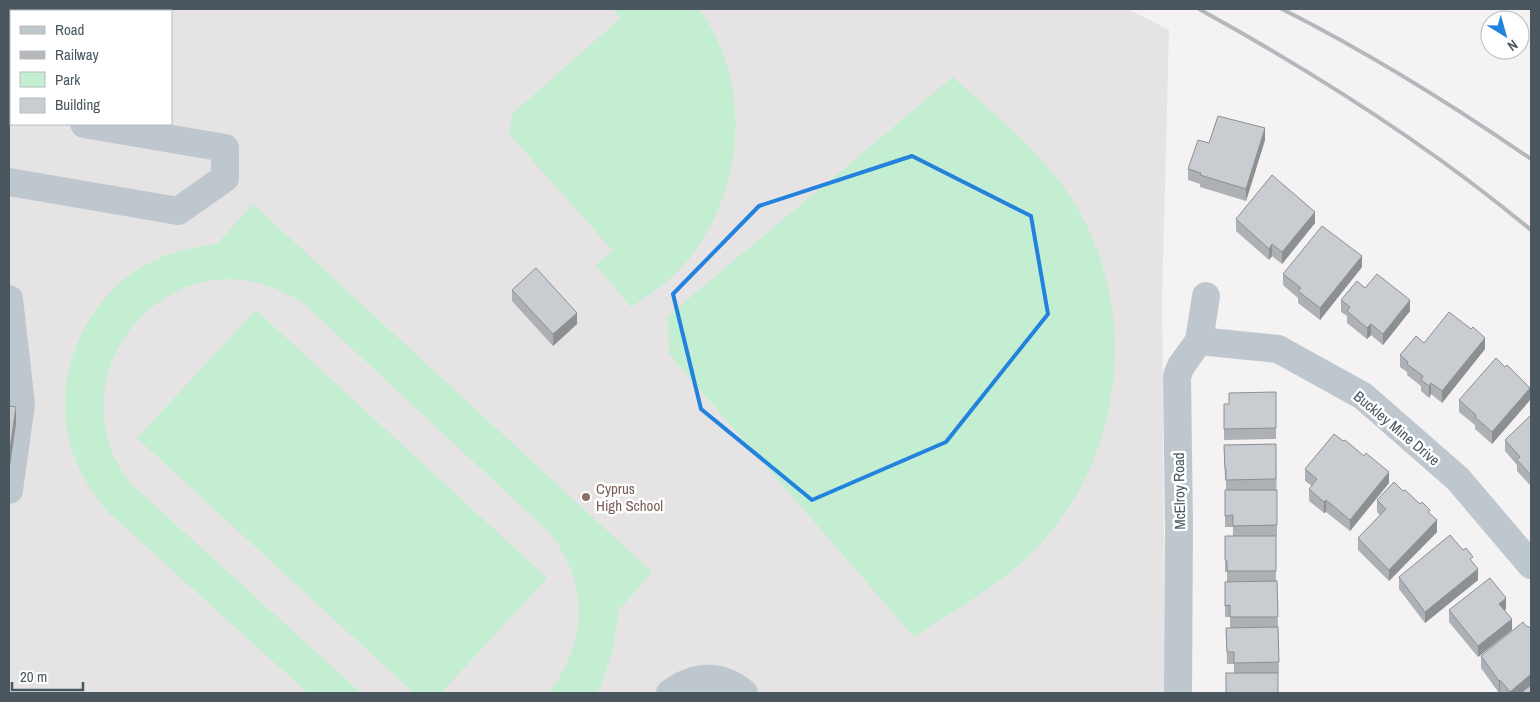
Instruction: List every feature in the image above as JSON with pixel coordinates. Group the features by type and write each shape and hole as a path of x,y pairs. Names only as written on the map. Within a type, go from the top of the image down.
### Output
{"street":[{"path":"9,182 178,211 225,178 226,148 90,125"},
{"name":"McElroy Road","path":"1178,693 1179,527 1177,376 1181,366 1199,341 1206,296"},
{"path":"9,299 20,404 9,490"},
{"name":"Buckley Mine Drive","path":"1199,341 1278,349 1363,396 1458,480 1531,565"},
{"path":"670,693 682,685 700,679 718,679 735,686 744,693"}],"highlighted area":[{"path":"912,156 1031,216 1048,314 946,442 812,500 701,409 673,294 759,206"}],"shaded area":[{"name":"Cyprus High School","path":"9,9 1128,9 1169,30 1162,301 1165,693 9,693"}],"green space":[{"path":"613,9 699,9 716,38 728,68 734,100 735,133 731,166 723,197 710,227 692,255 679,270 656,290 631,307 596,265 613,251 509,134 513,113 621,18"},
{"path":"953,77 1038,156 1063,186 1087,227 1104,270 1113,316 1114,362 1109,408 1096,453 1076,495 1049,534 1035,550 1003,578 914,637 669,354 668,316"},
{"path":"253,204 652,572 618,611 612,653 597,693 549,693 562,673 571,653 577,633 579,613 578,593 572,573 563,553 550,533 302,302 284,292 256,283 227,279 197,284 169,295 145,313 126,335 112,361 105,389 104,419 111,449 129,482 361,693 308,693 108,512 92,491 73,453 66,425 65,397 70,369 78,342 92,316 109,294 130,275 155,260 185,250 217,244"},
{"path":"256,310 547,578 441,693 414,693 137,438"}],"building":[{"path":"1218,116 1265,128 1246,189 1200,175 1201,173 1188,169 1198,140 1209,143"},
{"path":"1272,175 1315,212 1282,252 1272,244 1269,249 1236,219"},
{"path":"1322,226 1362,256 1320,308 1298,291 1301,288 1283,274"},
{"path":"536,268 577,313 553,334 512,290"},
{"path":"1377,274 1410,300 1383,334 1371,324 1367,328 1347,311 1350,307 1341,300 1357,281 1365,288"},
{"path":"1449,312 1471,329 1473,327 1485,338 1442,391 1431,383 1429,386 1421,380 1423,376 1407,364 1408,362 1400,355 1416,336 1424,343"},
{"path":"1496,358 1505,367 1507,365 1530,388 1492,432 1459,400"},
{"path":"1276,392 1276,428 1224,429 1224,404 1229,404 1229,393"},
{"path":"9,406 16,407 9,456"},
{"path":"1531,415 1531,475 1517,460 1520,457 1505,440"},
{"path":"1334,434 1343,441 1345,440 1364,456 1366,453 1389,472 1350,520 1309,489 1317,479 1305,469"},
{"path":"1276,444 1276,479 1226,480 1224,445"},
{"path":"1394,482 1420,504 1422,502 1430,510 1428,512 1437,520 1389,570 1358,538 1386,509 1377,500"},
{"path":"1225,490 1277,490 1277,525 1233,526 1233,515 1225,516"},
{"path":"1450,535 1463,550 1466,548 1473,557 1470,559 1478,569 1425,612 1399,577"},
{"path":"1225,536 1276,536 1276,571 1227,571"},
{"path":"1490,578 1506,598 1499,604 1512,619 1478,646 1449,610"},
{"path":"1277,581 1278,617 1230,617 1230,605 1225,606 1225,582"},
{"path":"1523,622 1531,629 1531,674 1510,692 1499,681 1481,656"},
{"path":"1278,627 1279,662 1234,663 1234,652 1227,652 1226,628"},
{"path":"1226,673 1278,673 1278,693 1226,693"},
{"path":"1531,685 1531,693 1521,693"}],"railway":[{"path":"1199,9 1242,33 1370,112 1452,169 1531,230"},
{"path":"1282,9 1346,43 1409,80 1531,159"}],"place":[{"name":"Cyprus High School","path":"586,497"}]}
